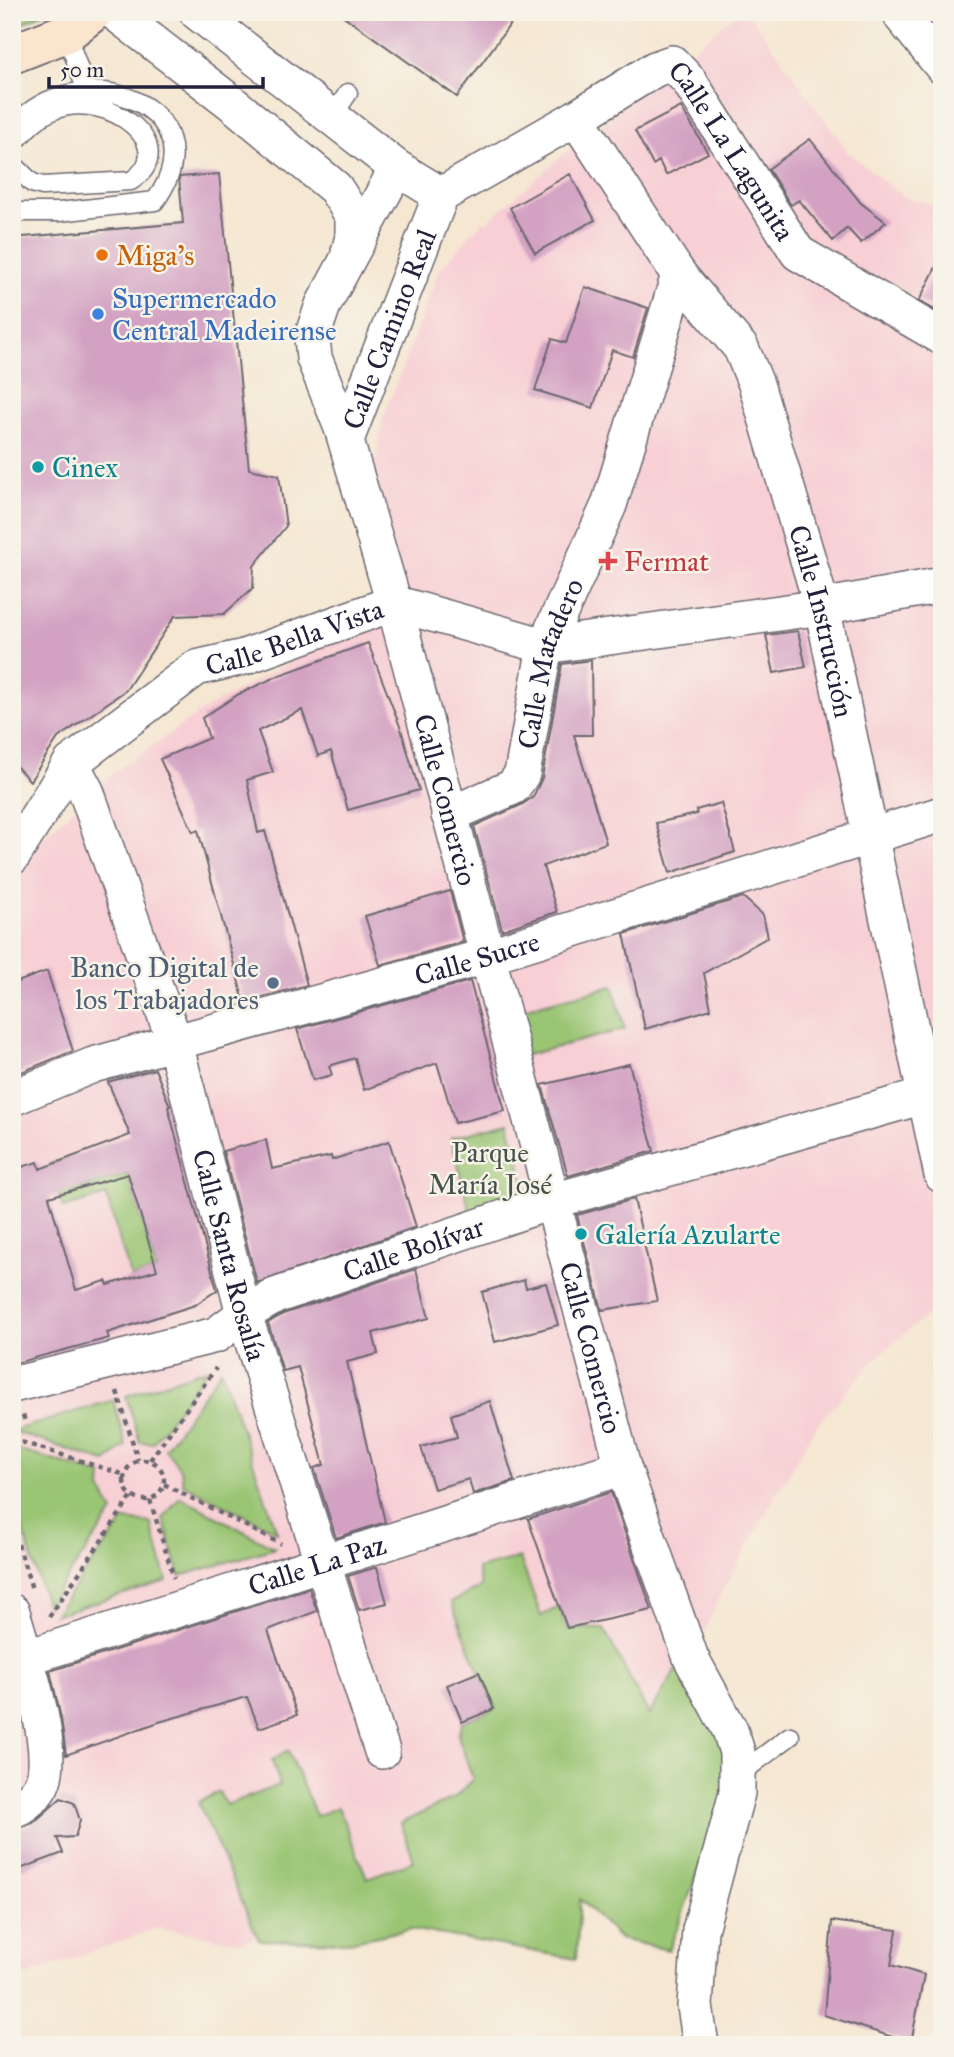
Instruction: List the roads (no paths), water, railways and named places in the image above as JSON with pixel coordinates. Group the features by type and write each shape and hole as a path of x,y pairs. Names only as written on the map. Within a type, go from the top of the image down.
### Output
{"street":[{"name":"Calle Camino Real","path":"114,12 233,104 335,188 353,216 354,237 349,252"},
{"name":"Calle Camino Real","path":"197,12 340,105 397,168 441,195 346,440"},
{"path":"902,12 902,18 942,66"},
{"path":"12,54 80,23"},
{"name":"Calle La Lagunita","path":"441,195 576,118 655,69 672,63 689,81 798,253 942,337"},
{"name":"Calle Instrucción","path":"576,118 679,275 741,348 756,384 822,607 870,835 934,1093 942,1175"},
{"name":"Calle Camino Real","path":"346,440 314,358 312,337 323,305 349,252 397,168"},
{"name":"Calle Matadero","path":"449,815 513,787 518,782 545,646 609,505 679,275"},
{"name":"Calle Comercio","path":"346,440 394,603 623,1467 691,1658 730,1730 737,1752 737,1793 700,1930 695,2006 701,2045"},
{"name":"Calle Bella Vista","path":"14,844 71,763 196,668 244,657 394,603 545,646 822,607 942,584"},
{"name":"Calle Santa Rosalía","path":"71,763 86,790 175,1042 244,1314 382,1751"},
{"name":"Calle Sucre","path":"12,1098 71,1073 487,956 942,814"},
{"name":"Calle Bolívar","path":"12,1385 216,1335 275,1296 553,1201 934,1093"},
{"name":"Calle La Paz","path":"18,1659 623,1467"},
{"path":"12,1810 31,1798 44,1781 47,1744 18,1659 24,1606"}],"lane":[{"path":"80,23 87,92"},
{"path":"12,128 44,103 71,92 116,92 150,107 162,123 169,142 172,169 168,183 155,201 59,212 20,212"},
{"path":"12,145 36,120 53,110 90,104 118,113 139,132 149,153 149,162 144,173 131,181 43,186 32,183 15,166"},
{"path":"20,212 43,186"},
{"path":"736,1776 790,1736"}],"place":[{"name":"Miga's","path":"102,255"},
{"name":"Supermercado Central Madeirense","path":"98,314"},
{"name":"Cinex","path":"38,467"},
{"name":"Fermat","path":"608,561"},
{"name":"Banco Digital de los Trabajadores","path":"273,983"},
{"name":"Galería Azularte","path":"581,1234"}],"park label":[{"name":"Parque María José","path":"490,1168"}]}
